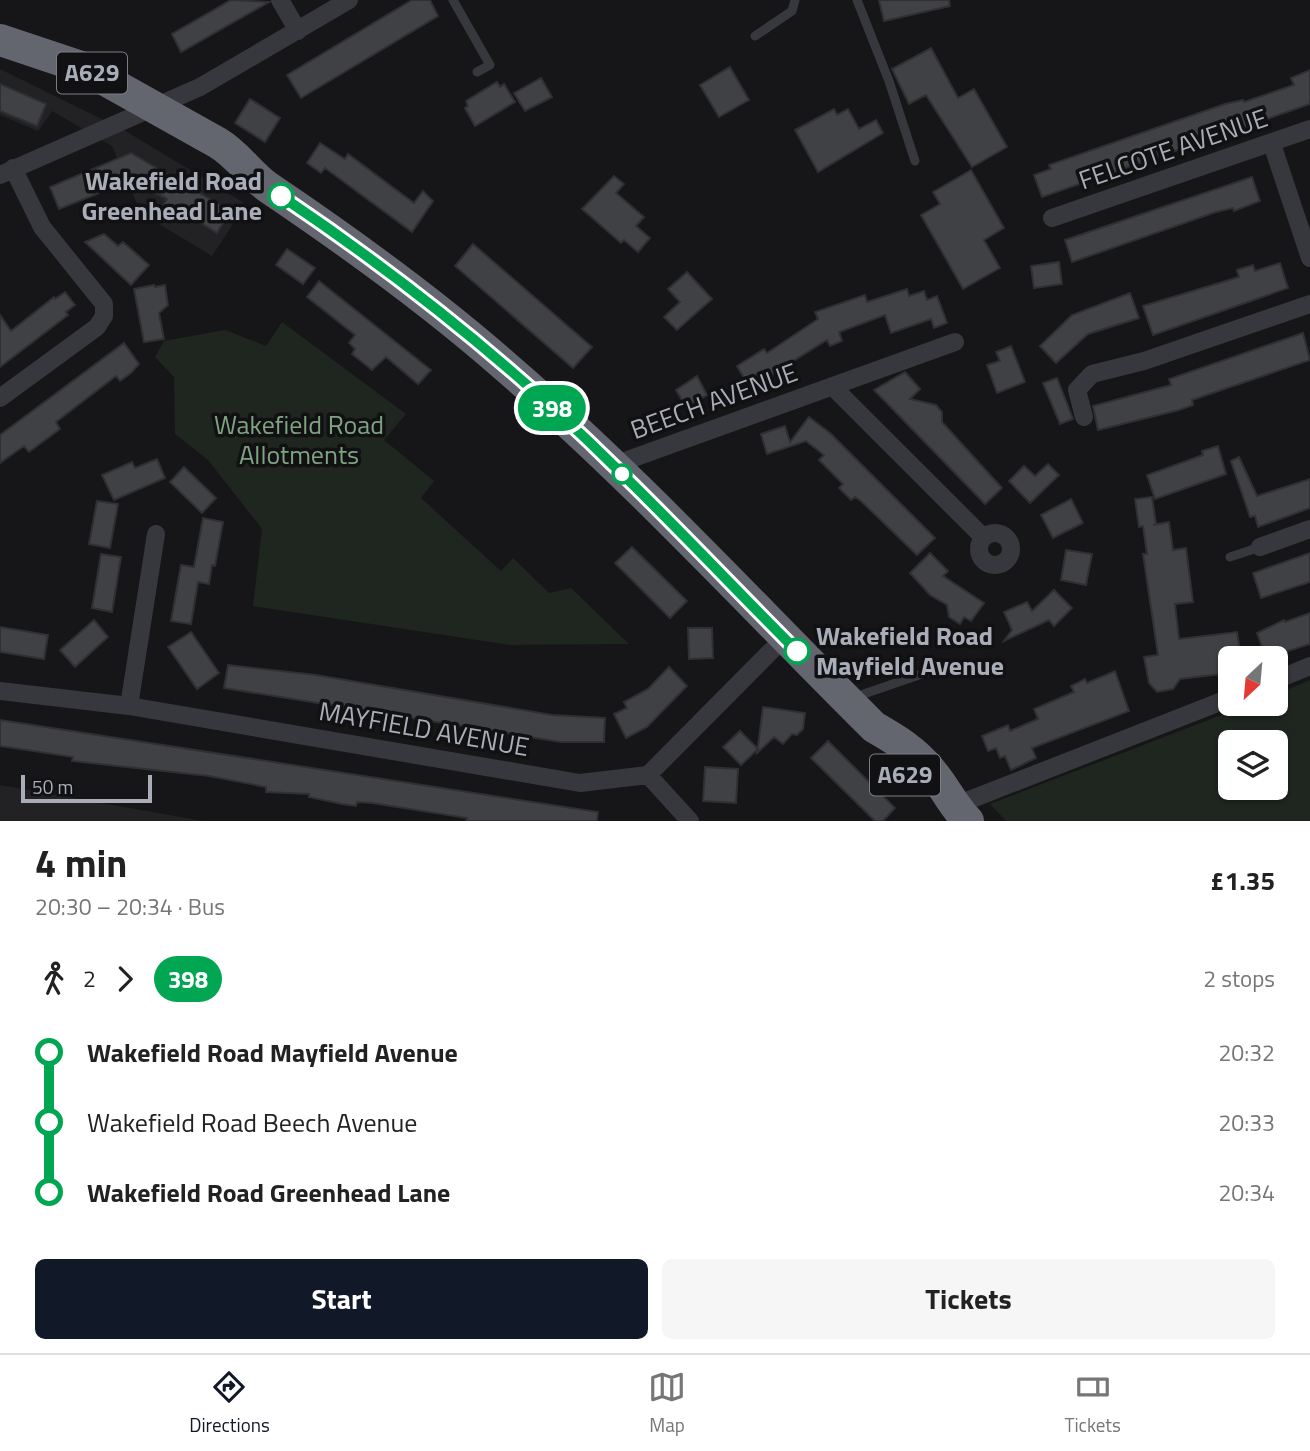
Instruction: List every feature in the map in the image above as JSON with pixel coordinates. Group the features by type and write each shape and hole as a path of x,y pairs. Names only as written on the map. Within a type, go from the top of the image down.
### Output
{"highway":[{"name":"A629","path":"11,45 83,68 144,112 230,150 261,183 404,282 506,367 614,465 873,727 893,761 916,786 961,814"}],"street":[{"path":"280,0 298,31"},
{"path":"0,398 97,327 104,316 104,304 42,227 6,172 203,85 349,0"},
{"name":"FELCOTE AVENUE","path":"1052,218 1310,129"},
{"path":"1272,144 1310,258"},
{"path":"1084,417 1077,390 1092,374 1144,361 1310,304"},
{"name":"BEECH AVENUE","path":"614,465 956,342"},
{"name":"BEECH AVENUE","path":"832,386 983,537"},
{"path":"1260,547 1310,529"},
{"path":"129,706 156,534"},
{"path":"690,821 648,775 784,638"},
{"path":"1288,675 1310,666"},
{"name":"MAYFIELD AVENUE","path":"0,691 129,706 580,783 648,775"},
{"path":"961,814 1218,703"}],"lane":[{"path":"453,0 490,65 477,72"},
{"path":"755,36 792,11 795,0"},
{"path":"857,0 889,80 915,161"},
{"path":"1230,557 1260,547"},
{"path":"846,700 951,664"}],"shaded area":[{"path":"0,69 124,130 246,204 212,256 141,213 112,146 52,111 38,131 0,115"},
{"path":"0,785 203,821 0,821"}],"green space":[{"name":"Wakefield Road Allotments","path":"282,322 406,414 384,440 434,481 421,498 501,571 513,558 549,593 571,588 629,644 510,645 253,606 262,529 208,460 175,434 174,377 155,357 164,341 225,330 266,346"},
{"path":"1310,680 1310,821 1006,821 990,804 1219,716 1288,716 1288,689"}],"building":[{"path":"231,0 269,2 181,52 172,34"},
{"path":"412,0 430,0 438,16 301,98 287,75"},
{"path":"879,0 949,0 950,6 884,21"},
{"path":"931,48 958,98 974,89 1007,147 972,167 926,95 909,104 892,69"},
{"path":"730,67 749,100 719,117 700,85"},
{"path":"1310,70 1310,104 1042,197 1034,175 1051,169 1049,165 1225,104 1244,102 1294,85 1291,78"},
{"path":"541,78 552,97 525,111 514,93"},
{"path":"497,82 500,87 504,84 515,102 475,126 465,108 468,106 466,101"},
{"path":"0,84 46,104 37,126 0,111"},
{"path":"250,99 280,118 265,142 235,123"},
{"path":"834,109 837,115 848,109 859,129 876,120 883,133 818,172 795,130"},
{"path":"320,143 345,159 348,154 414,203 423,191 433,201 412,232 325,168 321,173 307,163"},
{"path":"131,153 230,211 217,233 179,209 173,219 159,212 167,199 132,180 59,209 50,187"},
{"path":"971,170 1004,228 984,240 1000,268 963,289 921,215 940,204 933,192"},
{"path":"614,176 624,184 616,193 644,217 636,226 650,238 638,252 624,240 621,243 582,209"},
{"path":"1252,177 1260,201 1234,211 1233,208 1216,212 1072,262 1065,240"},
{"path":"104,234 118,246 123,242 149,265 131,285 85,242"},
{"path":"473,244 592,347 573,368 455,266"},
{"path":"287,249 315,268 303,284 276,265"},
{"path":"1059,262 1062,284 1034,288 1031,266"},
{"path":"1280,263 1288,288 1153,335 1143,306 1239,277 1237,270 1253,265 1255,271"},
{"path":"687,272 712,299 677,330 664,317 680,302 668,289"},
{"path":"319,281 431,370 418,384 386,357 372,370 352,354 355,349 349,343 355,335 307,297"},
{"path":"165,285 168,305 159,313 164,339 144,342 134,289"},
{"path":"907,289 909,296 924,291 927,300 937,296 947,323 934,328 931,319 891,333 885,315 839,332 842,341 830,346 827,340 750,388 737,366 764,349 767,353 818,319 815,312 865,295 867,302"},
{"path":"65,292 75,305 66,312 68,315 0,367 0,315 11,331 54,297 55,299"},
{"path":"1130,293 1139,318 1088,334 1056,363 1040,346 1072,315"},
{"path":"1303,333 1310,360 1192,400 1193,405 1179,410 1098,430 1093,406 1171,385 1169,379"},
{"path":"124,343 139,364 131,373 120,381 116,376 56,422 60,429 29,452 24,446 0,463 0,435"},
{"path":"1011,346 1025,382 997,393 987,365 1000,361 996,352"},
{"path":"905,372 920,389 910,399 936,405 942,412 942,422 1002,488 985,504 874,390"},
{"path":"697,376 707,395 686,407 676,390"},
{"path":"1057,378 1073,419 1060,424 1043,383"},
{"path":"809,417 830,433 935,538 917,555 861,501 855,497 851,500 839,488 843,484 819,460 824,455 806,441 767,454 761,434 785,426 790,442"},
{"path":"1218,446 1226,474 1155,499 1147,475 1203,455 1202,451"},
{"path":"1239,457 1257,496 1310,479 1310,508 1258,527 1255,516 1250,517 1231,461"},
{"path":"157,459 165,478 114,500 102,475 132,462 135,468"},
{"path":"1048,464 1059,475 1030,503 1009,481 1024,466 1035,476"},
{"path":"184,467 216,498 202,513 170,482"},
{"path":"1152,497 1156,524 1153,525 1169,522 1173,550 1186,548 1193,602 1175,604 1179,639 1237,632 1239,646 1218,646 1218,674 1180,679 1173,689 1157,692 1149,683 1144,657 1158,655 1143,554 1147,554 1143,526 1139,527 1135,499"},
{"path":"1071,499 1083,523 1053,538 1041,515"},
{"path":"97,501 118,504 110,548 89,544"},
{"path":"203,518 223,522 215,566 212,565 209,584 198,582 191,624 171,621 181,565 194,567"},
{"path":"632,547 687,601 670,618 615,563"},
{"path":"1066,550 1092,554 1086,585 1061,580"},
{"path":"930,553 948,571 943,576 984,603 971,621 964,617 960,624 949,617 947,605 930,595 910,573"},
{"path":"1310,553 1310,582 1261,598 1253,573"},
{"path":"101,554 121,557 112,612 92,608"},
{"path":"1054,590 1072,608 1054,626 1049,620 1004,641 1012,630 1004,612 1027,602 1032,611"},
{"path":"1310,613 1310,644 1288,651 1288,646 1262,646 1257,633 1284,620 1285,622"},
{"path":"94,620 108,637 75,667 60,650"},
{"path":"0,627 48,635 44,659 0,652"},
{"path":"688,628 712,628 713,658 689,659"},
{"path":"191,632 219,673 197,689 168,647"},
{"path":"228,665 316,675 552,715 605,718 604,742 561,742 224,688"},
{"path":"669,667 687,686 647,727 626,738 614,714 627,708 624,702 648,689"},
{"path":"1115,671 1129,711 1032,748 1036,758 1011,770 1005,756 1000,758 996,748 988,751 982,736 1008,725 1010,731 1038,719 1034,709 1074,692 1071,686 1085,679 1087,683"},
{"path":"763,707 805,713 803,729 797,735 792,734 783,744 774,737 757,753"},
{"path":"0,720 598,812 597,821 466,821 467,818 372,803 357,802 356,806 309,797 309,794 266,792 266,787 209,776 72,761 73,757 0,746"},
{"path":"740,731 758,749 741,765 723,747"},
{"path":"828,741 895,808 883,821 875,821 811,758"},
{"path":"705,767 738,769 736,803 703,801"}],"bus line":[{"name":"398","path":"281,196 404,282 506,367 614,465 797,651"}],"place":[{"name":"Wakefield Road Greenhead Lane","path":"281,196"},
{"name":"Wakefield Road Mayfield Avenue","path":"797,651"}]}
